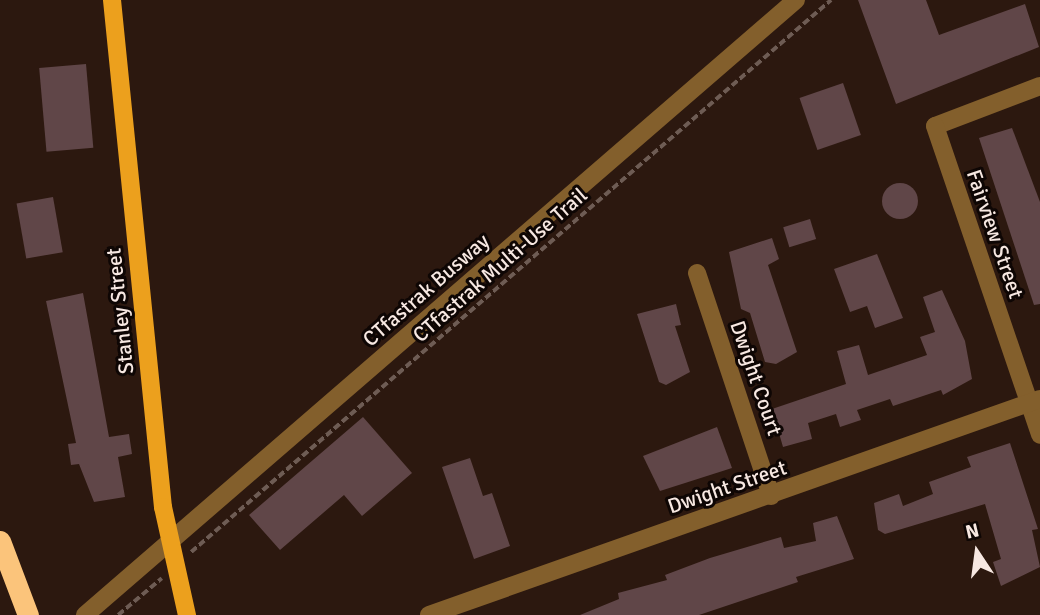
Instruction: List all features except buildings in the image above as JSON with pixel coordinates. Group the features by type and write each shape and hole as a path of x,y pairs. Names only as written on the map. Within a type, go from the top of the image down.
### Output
{"highway":[{"path":"0,541 28,615"}],"main road":[{"name":"Stanley Street","path":"112,0 168,544 187,615"}],"street":[{"name":"CTfastrak Busway","path":"85,615 796,0"},
{"name":"Fairview Street","path":"1040,86 935,126 1035,401 1040,435"},
{"name":"Dwight Court","path":"697,273 771,496"},
{"name":"Dwight Street","path":"429,615 1035,401"}],"path":[{"name":"CTfastrak Multi-Use Trail","path":"190,553 831,0"},
{"path":"118,615 158,580"}]}
